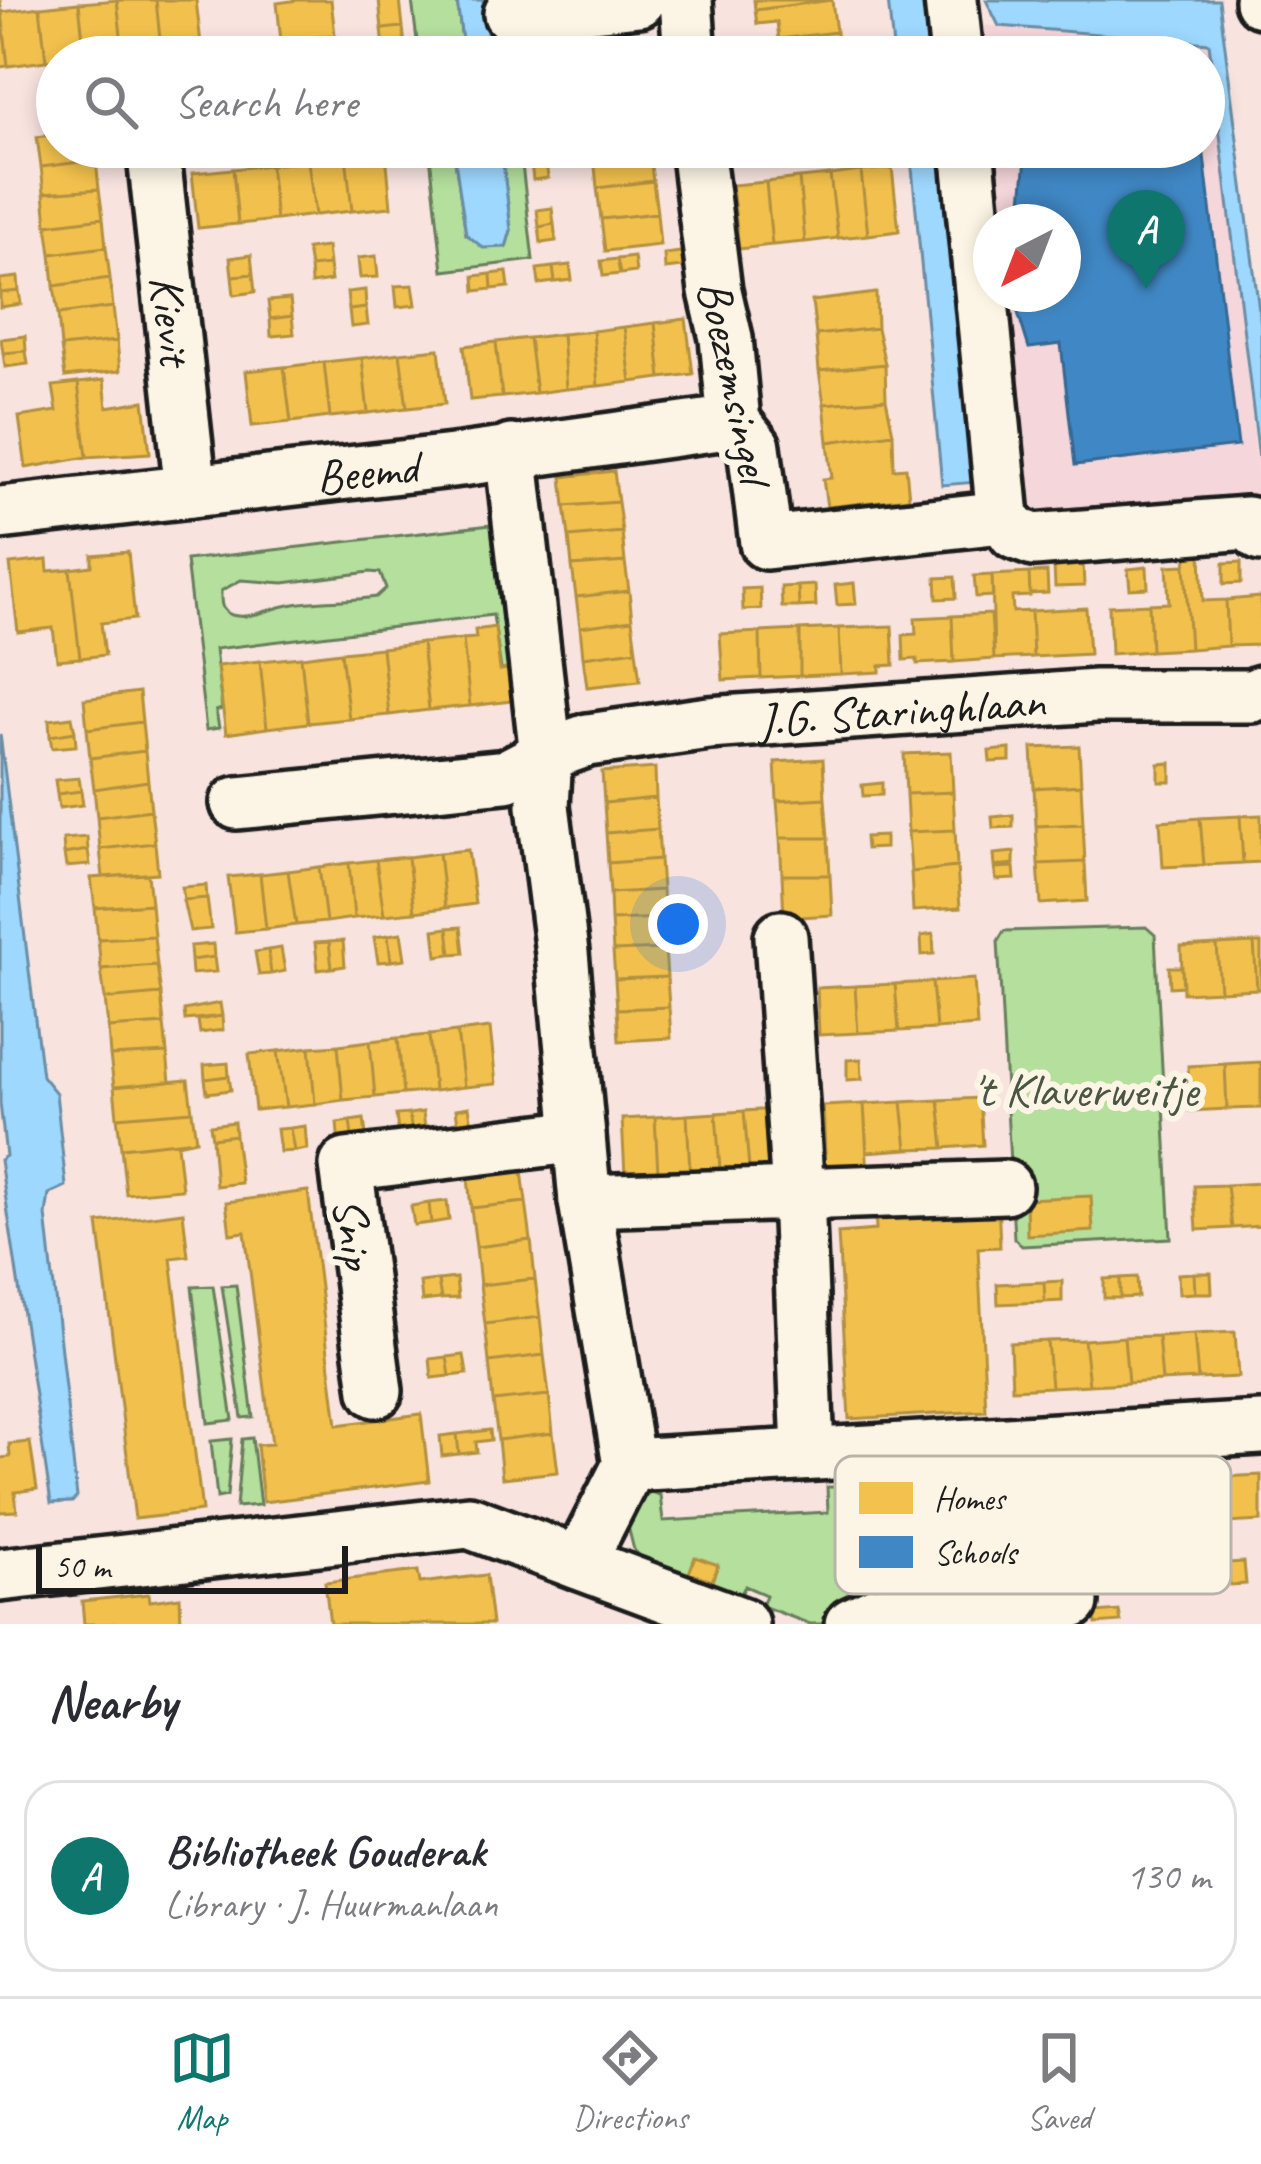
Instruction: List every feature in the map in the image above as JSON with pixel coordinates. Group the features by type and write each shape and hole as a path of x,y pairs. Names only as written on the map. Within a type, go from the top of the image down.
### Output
{"street":[{"path":"510,14 639,0"},
{"path":"686,0 689,36"},
{"path":"951,0 955,36"},
{"name":"Kievit","path":"155,168 191,491"},
{"name":"Boezemsingel","path":"700,168 734,422 754,447 766,543 1003,517"},
{"path":"969,168 1003,517 1015,533 1034,541 1247,523 1261,536"},
{"name":"Beemd","path":"0,513 734,422"},
{"path":"511,451 546,755 543,806 585,1201 629,1465 579,1563"},
{"name":"J.G. Staringhlaan","path":"546,755 588,740 728,722 1096,696 1261,692"},
{"path":"237,803 506,776 546,755"},
{"path":"781,937 808,1453"},
{"name":"Snip","path":"376,1391 346,1165 579,1136"},
{"path":"585,1201 1005,1187"},
{"path":"629,1465 1261,1428"},
{"path":"0,1576 469,1522 742,1624"},
{"path":"852,1624 876,1613 1072,1602"}],"shaded area":[{"path":"967,24 1128,36 969,36"},
{"path":"986,168 1223,168 1261,501 1033,526 1004,312 1081,312 1081,204 991,204"}],"green space":[{"path":"412,0 457,0 461,36 416,36"},
{"path":"431,168 456,168 466,234 506,247 511,230 503,168 522,168 533,260 443,271"},
{"path":"491,525 508,669 501,670 493,615 215,649 222,709 216,711 219,728 206,730 186,560","holes":["380,573 386,588 376,597 300,603 246,616 228,613 221,602 221,591 241,580 284,583"]},
{"name":"'t Klaverweitje","path":"1146,927 1155,935 1171,1238 1022,1246 1014,1238 998,941 1004,931"},
{"path":"236,1285 253,1417 242,1418 222,1286"},
{"path":"213,1286 233,1420 208,1423 192,1287"},
{"path":"252,1438 260,1505 236,1507 242,1439"},
{"path":"232,1439 227,1496 217,1498 211,1441"},
{"path":"827,1487 835,1487 835,1594 849,1594 849,1603 833,1624 810,1624 762,1606 766,1595 745,1586 740,1596 641,1557 634,1550 628,1526 637,1504 650,1492 660,1495 663,1521 828,1512"}],"water":[{"path":"457,0 483,0 487,36 461,36"},
{"path":"888,0 923,0 927,36 892,36"},
{"path":"986,0 1219,0 1224,36 1123,36 999,26"},
{"path":"1225,46 1261,325 1261,476 1224,168"},
{"path":"456,168 504,168 511,230 506,247 483,248 466,234"},
{"path":"912,168 941,168 978,482 942,485"},
{"path":"0,734 42,1076 56,1093 66,1186 49,1194 46,1215 77,1497 72,1502 51,1503 0,1160 6,1156 0,1103"}],"building: Homes":[{"path":"0,0 8,66 0,67"},
{"path":"117,0 121,36 83,36 79,3"},
{"path":"117,0 156,0 160,36 121,36"},
{"path":"156,0 196,0 200,36 160,36"},
{"path":"331,0 335,35 280,36 277,3"},
{"path":"379,0 400,0 403,27 382,29"},
{"path":"754,0 832,0 755,10"},
{"path":"832,0 836,32 779,36 777,22 757,24 755,10"},
{"path":"79,3 83,36 43,36 40,7"},
{"path":"40,7 43,36 36,36 36,62 8,66 2,12"},
{"path":"403,27 404,36 383,36 382,29"},
{"path":"41,168 97,168 99,189 44,193"},
{"path":"270,168 309,168 315,215 276,220"},
{"path":"270,168 276,220 238,224 233,169"},
{"path":"309,168 347,168 352,211 315,215"},
{"path":"347,168 387,168 391,207 352,211"},
{"path":"532,168 547,168 548,178 533,180"},
{"path":"595,168 651,168 653,181 597,188"},
{"path":"892,168 899,231 868,235 861,171"},
{"path":"233,169 238,224 198,228 192,173"},
{"path":"861,171 868,235 838,238 830,175"},
{"path":"830,175 838,238 805,242 799,178"},
{"path":"799,178 805,242 772,245 766,182"},
{"path":"653,181 657,213 601,219 597,188"},
{"path":"766,182 772,245 739,249 732,185"},
{"path":"99,189 103,218 47,225 44,193"},
{"path":"552,208 554,224 539,227 537,210"},
{"path":"657,213 660,245 605,251 601,219"},
{"path":"103,218 106,247 51,254 47,225"},
{"path":"554,224 556,241 541,243 539,227"},
{"path":"106,247 110,278 54,286 51,254"},
{"path":"327,247 329,265 310,267 307,249"},
{"path":"681,252 683,267 665,269 664,254"},
{"path":"251,255 253,274 232,276 230,258"},
{"path":"376,256 378,277 360,278 358,258"},
{"path":"634,257 636,272 620,274 617,259"},
{"path":"617,259 620,274 603,276 601,261"},
{"path":"329,265 331,281 311,284 310,267"},
{"path":"570,265 572,280 555,282 553,267"},
{"path":"553,267 555,282 539,284 537,269"},
{"path":"507,272 509,287 492,289 491,274"},
{"path":"253,274 255,292 234,295 232,276"},
{"path":"491,274 492,289 475,291 474,276"},
{"path":"18,277 19,291 0,293 0,279"},
{"path":"110,278 113,307 58,314 54,286"},
{"path":"413,285 416,305 397,307 395,286"},
{"path":"365,290 366,308 349,310 347,292"},
{"path":"19,291 21,304 0,307 0,293"},
{"path":"876,293 877,328 816,335 812,301"},
{"path":"290,299 292,316 270,319 268,301"},
{"path":"113,307 117,341 61,347 58,314"},
{"path":"366,308 368,325 351,327 349,310"},
{"path":"292,316 294,334 271,336 270,319"},
{"path":"686,319 693,374 661,378 655,323"},
{"path":"655,323 661,378 631,382 624,327"},
{"path":"624,327 631,382 598,386 593,331"},
{"path":"877,328 885,364 819,371 816,335"},
{"path":"593,331 598,386 566,389 562,334"},
{"path":"562,334 566,389 536,393 529,338"},
{"path":"25,336 26,351 3,353 1,339"},
{"path":"529,338 536,393 502,397 496,342"},
{"path":"117,341 120,371 65,377 61,347"},
{"path":"496,342 502,397 470,400 464,346"},
{"path":"439,349 445,404 407,408 400,353"},
{"path":"26,351 28,364 5,367 3,353"},
{"path":"400,353 407,408 368,413 362,358"},
{"path":"362,358 368,413 330,417 324,362"},
{"path":"324,362 330,417 291,422 284,367"},
{"path":"885,364 886,399 824,404 819,371"},
{"path":"284,367 291,422 252,426 246,371"},
{"path":"104,380 107,407 144,401 150,453 87,457 78,383"},
{"path":"78,383 87,457 26,468 19,417 57,411 53,386"},
{"path":"886,399 893,433 828,442 824,404"},
{"path":"893,433 894,469 906,468 909,498 827,507 823,479 832,478 828,442"},
{"path":"614,471 618,502 565,506 562,477"},
{"path":"618,502 622,532 569,537 565,506"},
{"path":"622,532 625,562 572,566 569,537"},
{"path":"128,552 135,619 101,623 105,655 80,658 70,569 92,566 92,555"},
{"path":"1201,555 1203,601 1226,600 1228,646 1190,649 1185,565 1188,556"},
{"path":"47,560 48,571 70,569 80,658 57,660 53,628 18,632 10,564"},
{"path":"625,562 629,591 576,597 572,566"},
{"path":"1241,562 1241,583 1224,584 1224,563"},
{"path":"1083,564 1084,586 1055,587 1054,565"},
{"path":"1185,565 1190,649 1151,651 1149,604 1169,603 1167,566"},
{"path":"1147,567 1148,588 1130,589 1128,569"},
{"path":"1047,572 1048,593 1030,594 1029,573"},
{"path":"1029,573 1030,596 1012,597 1013,612 1031,611 1033,657 994,659 992,575"},
{"path":"992,575 993,596 976,597 974,576"},
{"path":"955,577 956,598 937,599 936,578"},
{"path":"854,583 856,604 837,605 835,585"},
{"path":"815,585 816,606 799,607 798,586"},
{"path":"798,586 799,607 782,607 781,587"},
{"path":"760,588 761,609 743,610 742,589"},
{"path":"629,591 632,620 580,627 576,597"},
{"path":"1261,597 1261,645 1228,646 1226,600"},
{"path":"1149,604 1151,651 1111,654 1109,606"},
{"path":"1086,608 1089,654 1033,657 1031,611"},
{"path":"991,614 994,659 954,662 952,616"},
{"path":"952,616 954,662 904,660 903,635 916,634 915,618"},
{"path":"632,620 636,650 583,657 580,627"},
{"path":"892,626 894,665 880,666 880,672 841,674 839,628"},
{"path":"495,627 500,670 508,669 512,701 470,706 463,639 476,638 475,630"},
{"path":"839,628 841,674 800,676 800,630"},
{"path":"800,630 800,676 761,678 760,632"},
{"path":"760,632 761,678 723,680 720,634"},
{"path":"463,639 470,706 429,710 422,643"},
{"path":"422,643 429,710 389,715 382,648"},
{"path":"382,648 389,715 349,719 341,652"},
{"path":"636,650 640,681 587,687 583,657"},
{"path":"341,652 349,719 308,723 301,657"},
{"path":"301,657 308,723 267,728 260,661"},
{"path":"260,661 267,728 226,734 217,666"},
{"path":"139,692 142,722 87,729 84,699"},
{"path":"72,717 75,732 50,736 49,720"},
{"path":"142,722 145,751 90,758 87,729"},
{"path":"75,732 76,746 52,748 50,736"},
{"path":"1079,746 1081,785 1034,788 1032,748"},
{"path":"1010,749 1010,761 990,762 989,751"},
{"path":"145,751 148,781 94,789 90,758"},
{"path":"951,752 953,792 906,794 904,754"},
{"path":"823,759 825,798 777,801 775,762"},
{"path":"1171,763 1171,782 1159,782 1159,764"},
{"path":"655,768 656,798 604,803 602,772"},
{"path":"79,778 81,791 57,794 55,780"},
{"path":"148,781 151,810 97,817 94,789"},
{"path":"882,783 882,795 863,796 862,785"},
{"path":"1081,785 1083,824 1036,826 1034,788"},
{"path":"81,791 83,805 59,808 57,794"},
{"path":"953,792 955,830 908,832 906,794"},
{"path":"656,798 658,829 606,833 604,803"},
{"path":"825,798 828,838 780,838 777,801"},
{"path":"151,810 155,843 100,849 97,817"},
{"path":"1013,815 1013,827 993,828 992,817"},
{"path":"1261,815 1261,862 1243,863 1240,816"},
{"path":"1240,816 1243,863 1204,865 1200,818"},
{"path":"1200,818 1204,865 1163,867 1160,821"},
{"path":"1083,824 1085,862 1038,864 1036,826"},
{"path":"658,829 660,859 608,863 606,833"},
{"path":"955,830 957,867 911,872 908,832"},
{"path":"885,836 885,848 866,849 865,837"},
{"path":"87,837 88,850 64,854 63,839"},
{"path":"780,838 828,838 830,875 782,875"},
{"path":"155,843 158,873 103,877 100,849"},
{"path":"88,850 90,865 66,867 64,854"},
{"path":"468,850 475,904 445,908 439,853"},
{"path":"1014,852 1014,864 995,866 994,854"},
{"path":"439,853 445,908 414,912 408,857"},
{"path":"408,857 414,912 384,915 376,860"},
{"path":"660,859 662,890 610,893 608,863"},
{"path":"376,860 384,915 354,918 349,863"},
{"path":"1085,862 1087,901 1041,904 1038,864"},
{"path":"349,863 354,918 326,922 319,867"},
{"path":"319,867 326,922 296,925 288,871"},
{"path":"957,867 960,908 913,911 911,872"},
{"path":"1014,867 1015,879 996,880 995,868"},
{"path":"288,871 296,925 266,929 260,874"},
{"path":"148,874 151,904 95,908 91,878"},
{"path":"260,874 266,929 235,932 228,877"},
{"path":"782,875 830,875 832,915 784,918"},
{"path":"206,885 207,898 184,900 182,887"},
{"path":"662,890 664,918 611,920 610,893"},
{"path":"207,898 211,929 190,931 183,900"},
{"path":"151,904 154,936 98,939 95,908"},
{"path":"664,918 665,949 613,951 611,920"},
{"path":"461,927 464,953 451,954 448,928"},
{"path":"448,928 451,954 437,956 434,930"},
{"path":"401,933 405,959 391,961 388,935"},
{"path":"933,934 934,954 922,955 921,936"},
{"path":"388,935 391,961 378,962 374,937"},
{"path":"154,936 157,965 101,969 98,939"},
{"path":"343,941 345,966 332,968 329,942"},
{"path":"329,942 332,968 318,970 315,943"},
{"path":"1254,943 1257,989 1220,991 1217,945"},
{"path":"1254,943 1261,943 1261,989 1257,989"},
{"path":"213,944 214,957 191,960 190,946"},
{"path":"1217,945 1220,991 1183,993 1181,947"},
{"path":"281,948 285,971 271,974 268,950"},
{"path":"665,949 667,977 615,979 613,951"},
{"path":"268,950 271,974 259,975 255,952"},
{"path":"214,957 216,972 192,974 191,960"},
{"path":"157,965 161,994 105,999 101,969"},
{"path":"1169,967 1182,967 1183,986 1170,987"},
{"path":"667,977 669,1007 617,1009 615,979"},
{"path":"974,979 977,1026 936,1029 932,982"},
{"path":"932,982 936,1029 899,1031 895,984"},
{"path":"895,984 899,1031 858,1033 855,986"},
{"path":"855,986 858,1033 819,1035 817,988"},
{"path":"161,994 164,1024 108,1028 105,999"},
{"path":"220,1003 222,1016 185,1020 184,1010"},
{"path":"669,1007 671,1038 619,1041 617,1009"},
{"path":"222,1016 223,1030 200,1033 198,1020"},
{"path":"164,1024 167,1053 110,1056 108,1028"},
{"path":"490,1028 496,1084 464,1087 457,1032"},
{"path":"457,1032 464,1087 434,1091 429,1035"},
{"path":"429,1035 434,1091 403,1094 398,1038"},
{"path":"398,1038 403,1094 375,1097 370,1041"},
{"path":"370,1041 375,1097 343,1100 338,1045"},
{"path":"338,1045 343,1100 315,1104 310,1047"},
{"path":"310,1047 315,1104 286,1107 278,1051"},
{"path":"278,1051 286,1107 255,1110 249,1054"},
{"path":"167,1053 170,1082 114,1087 110,1056"},
{"path":"861,1059 862,1079 847,1080 847,1060"},
{"path":"1261,1062 1261,1108 1227,1109 1225,1064"},
{"path":"228,1063 229,1076 205,1079 204,1065"},
{"path":"1225,1064 1227,1109 1190,1111 1188,1066"},
{"path":"229,1076 231,1090 207,1093 205,1079"},
{"path":"188,1080 192,1111 117,1117 114,1087"},
{"path":"980,1098 983,1145 944,1148 939,1100"},
{"path":"939,1100 944,1148 907,1149 902,1102"},
{"path":"902,1102 907,1149 867,1152 864,1104"},
{"path":"864,1104 868,1176 814,1179 813,1152 825,1152 823,1106"},
{"path":"469,1107 473,1130 459,1132 456,1109"},
{"path":"775,1109 778,1165 749,1168 744,1111"},
{"path":"192,1111 196,1140 121,1148 117,1117"},
{"path":"744,1111 749,1168 720,1169 716,1113"},
{"path":"423,1112 426,1136 413,1138 409,1114"},
{"path":"716,1113 720,1169 690,1171 687,1115"},
{"path":"409,1114 413,1138 399,1139 396,1115"},
{"path":"687,1115 690,1171 658,1173 655,1117"},
{"path":"655,1117 658,1173 625,1175 622,1119"},
{"path":"364,1119 367,1143 353,1144 350,1121"},
{"path":"350,1121 353,1144 339,1146 337,1123"},
{"path":"234,1122 235,1135 212,1138 210,1125"},
{"path":"305,1126 307,1149 294,1151 290,1128"},
{"path":"290,1128 294,1151 280,1152 277,1129"},
{"path":"235,1135 241,1183 216,1186 212,1138"},
{"path":"196,1140 177,1144 182,1189 126,1194 121,1148"},
{"path":"521,1163 526,1202 471,1208 467,1168"},
{"path":"1261,1183 1261,1226 1232,1228 1227,1185"},
{"path":"1227,1185 1232,1228 1197,1230 1194,1186"},
{"path":"308,1191 337,1425 421,1414 429,1481 263,1502 257,1445 272,1444 245,1232 230,1234 226,1202"},
{"path":"1091,1196 1093,1231 1027,1235 1026,1199"},
{"path":"998,1200 1000,1247 978,1248 986,1411 849,1419 838,1233 876,1230 875,1207"},
{"path":"447,1201 449,1220 431,1223 429,1203"},
{"path":"526,1202 531,1240 476,1247 471,1208"},
{"path":"429,1203 431,1223 414,1225 411,1206"},
{"path":"183,1212 188,1256 171,1258 202,1511 135,1519 98,1223"},
{"path":"531,1240 535,1279 480,1285 476,1247"},
{"path":"1194,1273 1195,1293 1179,1294 1178,1274"},
{"path":"1194,1273 1211,1273 1212,1293 1195,1293"},
{"path":"1137,1277 1138,1297 1120,1298 1120,1278"},
{"path":"456,1278 458,1298 441,1299 438,1280"},
{"path":"1120,1278 1120,1298 1104,1298 1104,1279"},
{"path":"535,1279 540,1317 485,1324 480,1285"},
{"path":"438,1280 441,1299 422,1301 420,1282"},
{"path":"1062,1281 1062,1301 1045,1302 1044,1282"},
{"path":"1044,1282 1045,1302 998,1304 997,1284"},
{"path":"540,1317 544,1355 489,1362 485,1324"},
{"path":"1235,1332 1238,1377 1198,1379 1194,1334"},
{"path":"1194,1334 1198,1379 1162,1381 1158,1336"},
{"path":"1158,1336 1162,1381 1128,1383 1124,1337"},
{"path":"1124,1337 1128,1383 1089,1385 1084,1340"},
{"path":"1084,1340 1089,1385 1051,1387 1047,1341"},
{"path":"1047,1341 1051,1387 1012,1389 1010,1343"},
{"path":"464,1355 467,1374 450,1376 447,1357"},
{"path":"544,1355 549,1395 493,1401 489,1362"},
{"path":"447,1357 450,1376 432,1378 430,1359"},
{"path":"549,1395 553,1433 498,1440 493,1401"},
{"path":"490,1430 491,1440 476,1442 477,1452 459,1454 457,1434"},
{"path":"553,1433 558,1472 502,1478 498,1440"},
{"path":"457,1434 459,1454 442,1456 440,1436"},
{"path":"30,1442 37,1489 15,1492 17,1511 0,1512 0,1458 10,1457 9,1444"},
{"path":"1261,1475 1261,1521 1231,1523 1231,1476"},
{"path":"695,1557 718,1565 712,1581 689,1573"},
{"path":"1244,1562 1246,1584 1231,1585 1231,1563"},
{"path":"418,1571 420,1583 486,1575 492,1624 330,1624 325,1582"},
{"path":"149,1594 150,1601 180,1597 181,1624 84,1624 82,1601"},
{"path":"1119,1611 1121,1622 1096,1624 1095,1613"}],"building: Schools":[{"path":"1025,168 1205,168 1238,446 1075,465 1061,344 1029,348 1018,312 1081,312 1081,204 1022,204"}],"place":[{"name":"Bibliotheek Gouderak","path":"1146,289"}]}
